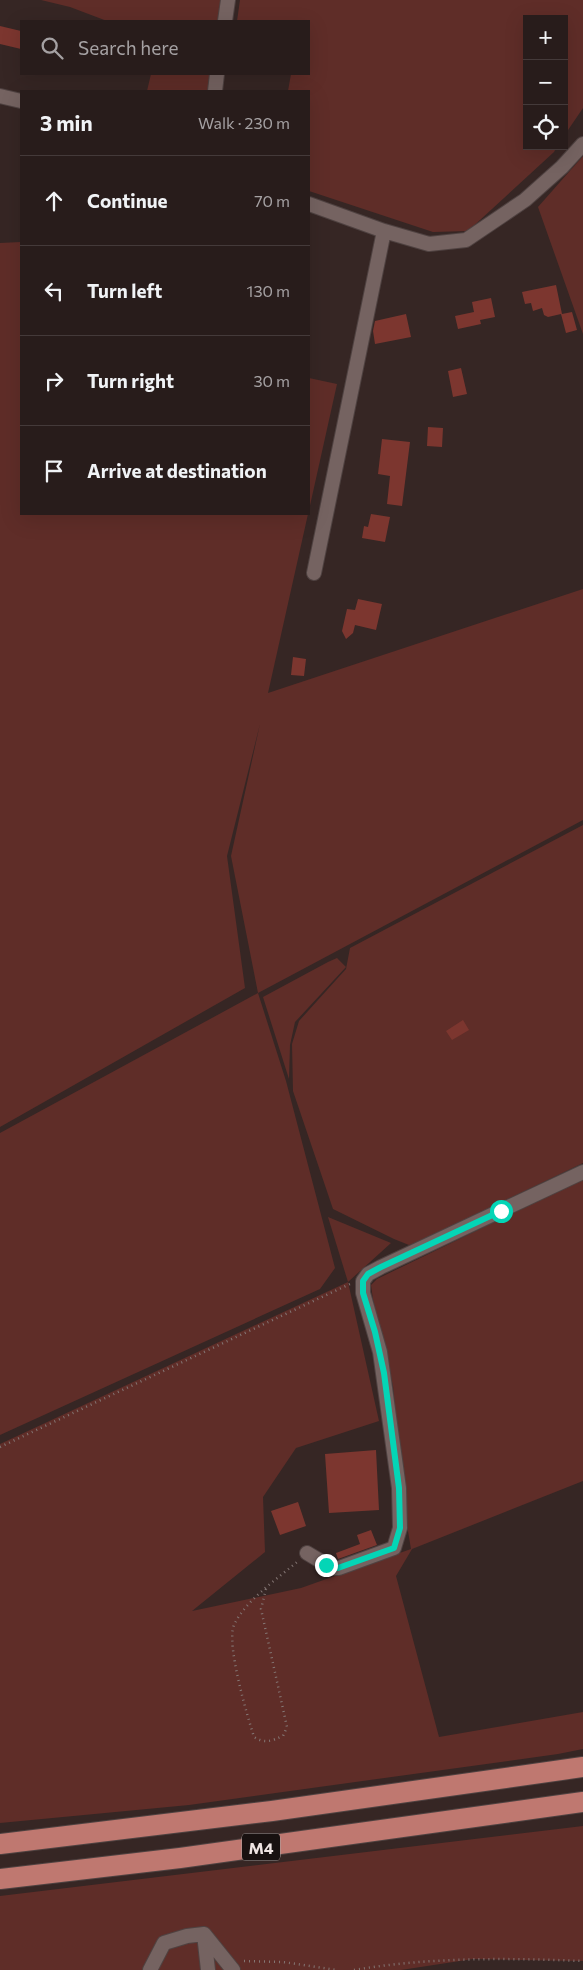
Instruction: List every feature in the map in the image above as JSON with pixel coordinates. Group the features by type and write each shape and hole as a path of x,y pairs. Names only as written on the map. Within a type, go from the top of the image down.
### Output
{"highway":[{"path":"519,1776 583,1761"},
{"name":"M4","path":"0,1844 272,1811 583,1767"},
{"name":"M4","path":"0,1878 180,1858 583,1802"},
{"path":"522,1811 583,1807"}],"street":[{"path":"225,20 228,0"},
{"path":"215,90 217,75"},
{"path":"0,96 20,101"},
{"path":"310,204 384,231 429,244 466,240 525,200 562,167 583,144"},
{"path":"314,573 384,231"},
{"path":"307,1553 332,1568 338,1568 394,1548 400,1528 399,1488 384,1373 375,1332 363,1293 363,1281 368,1274 583,1172"},
{"path":"204,1934 230,1967"},
{"path":"150,1970 164,1943 188,1936 204,1934"},
{"path":"204,1934 208,1970"}],"path":[{"path":"0,1447 344,1288 368,1274"},
{"path":"266,1588 261,1609 287,1727 283,1736 269,1742 260,1741 254,1737 252,1732 233,1655 232,1633 240,1614 266,1588 307,1553"},
{"path":"354,1970 382,1965 440,1960 583,1961"},
{"path":"230,1967 239,1961 283,1962 337,1970"}],"shaded area":[{"path":"41,0 223,0 219,20 104,20 70,7"},
{"path":"240,0 583,0 583,108 568,130 568,15 523,15 523,150 555,150 468,231 433,232 310,191 310,90 288,90 291,75 310,75 310,20 237,20"},
{"path":"151,75 211,75 208,90 147,90"},
{"path":"583,156 583,334 538,207"},
{"path":"20,242 20,515 308,515 268,693 583,589 583,820 258,993 231,856 260,724 227,856 245,988 0,1127 0,243"},
{"path":"310,378 337,384 310,506"},
{"path":"583,825 583,1163 409,1245 333,1209 293,1091 292,1044 299,1021 346,969 350,948"},
{"path":"337,958 346,967 295,1022 290,1045 289,1079 263,997"},
{"path":"258,993 286,1081 335,1268 320,1289 0,1435 0,1133"},
{"path":"583,1179 583,1481 412,1549 396,1576 439,1737 583,1712 583,1749 189,1805 0,1823 0,1444 348,1282 379,1421 296,1448 263,1497 265,1552 192,1611 301,1588 411,1549 405,1513 393,1386 371,1285 377,1279"},
{"path":"328,1217 391,1243 348,1282"},
{"path":"583,1826 583,1961 473,1959 401,1970 0,1970 0,1896"}],"building":[{"path":"0,26 20,31 20,49 0,44"},
{"path":"556,285 562,314 572,312 577,330 566,333 561,314 548,317 544,315 542,308 533,311 531,303 525,304 522,292"},
{"path":"491,298 495,317 480,320 481,324 458,329 455,316 474,312 472,302"},
{"path":"406,314 411,337 375,344 373,331 375,321"},
{"path":"461,368 467,394 453,397 448,371"},
{"path":"428,427 443,428 442,447 427,446"},
{"path":"382,439 410,442 402,506 387,504 390,476 378,474"},
{"path":"371,514 390,517 385,542 362,538 364,526 368,527"},
{"path":"358,599 382,604 376,630 355,625 353,633 346,639 342,631 347,609 355,610"},
{"path":"293,657 306,659 304,676 291,675"},
{"path":"463,1020 469,1030 452,1040 446,1031"},
{"path":"376,1450 379,1510 329,1513 325,1454"},
{"path":"298,1502 306,1526 280,1535 271,1511"},
{"path":"371,1530 377,1545 338,1559 336,1553 360,1544 357,1535"}],"route":[{"path":"326,1565 338,1568 394,1548 400,1528 399,1488 384,1373 375,1332 363,1293 363,1281 368,1274 381,1267 501,1211"}]}
